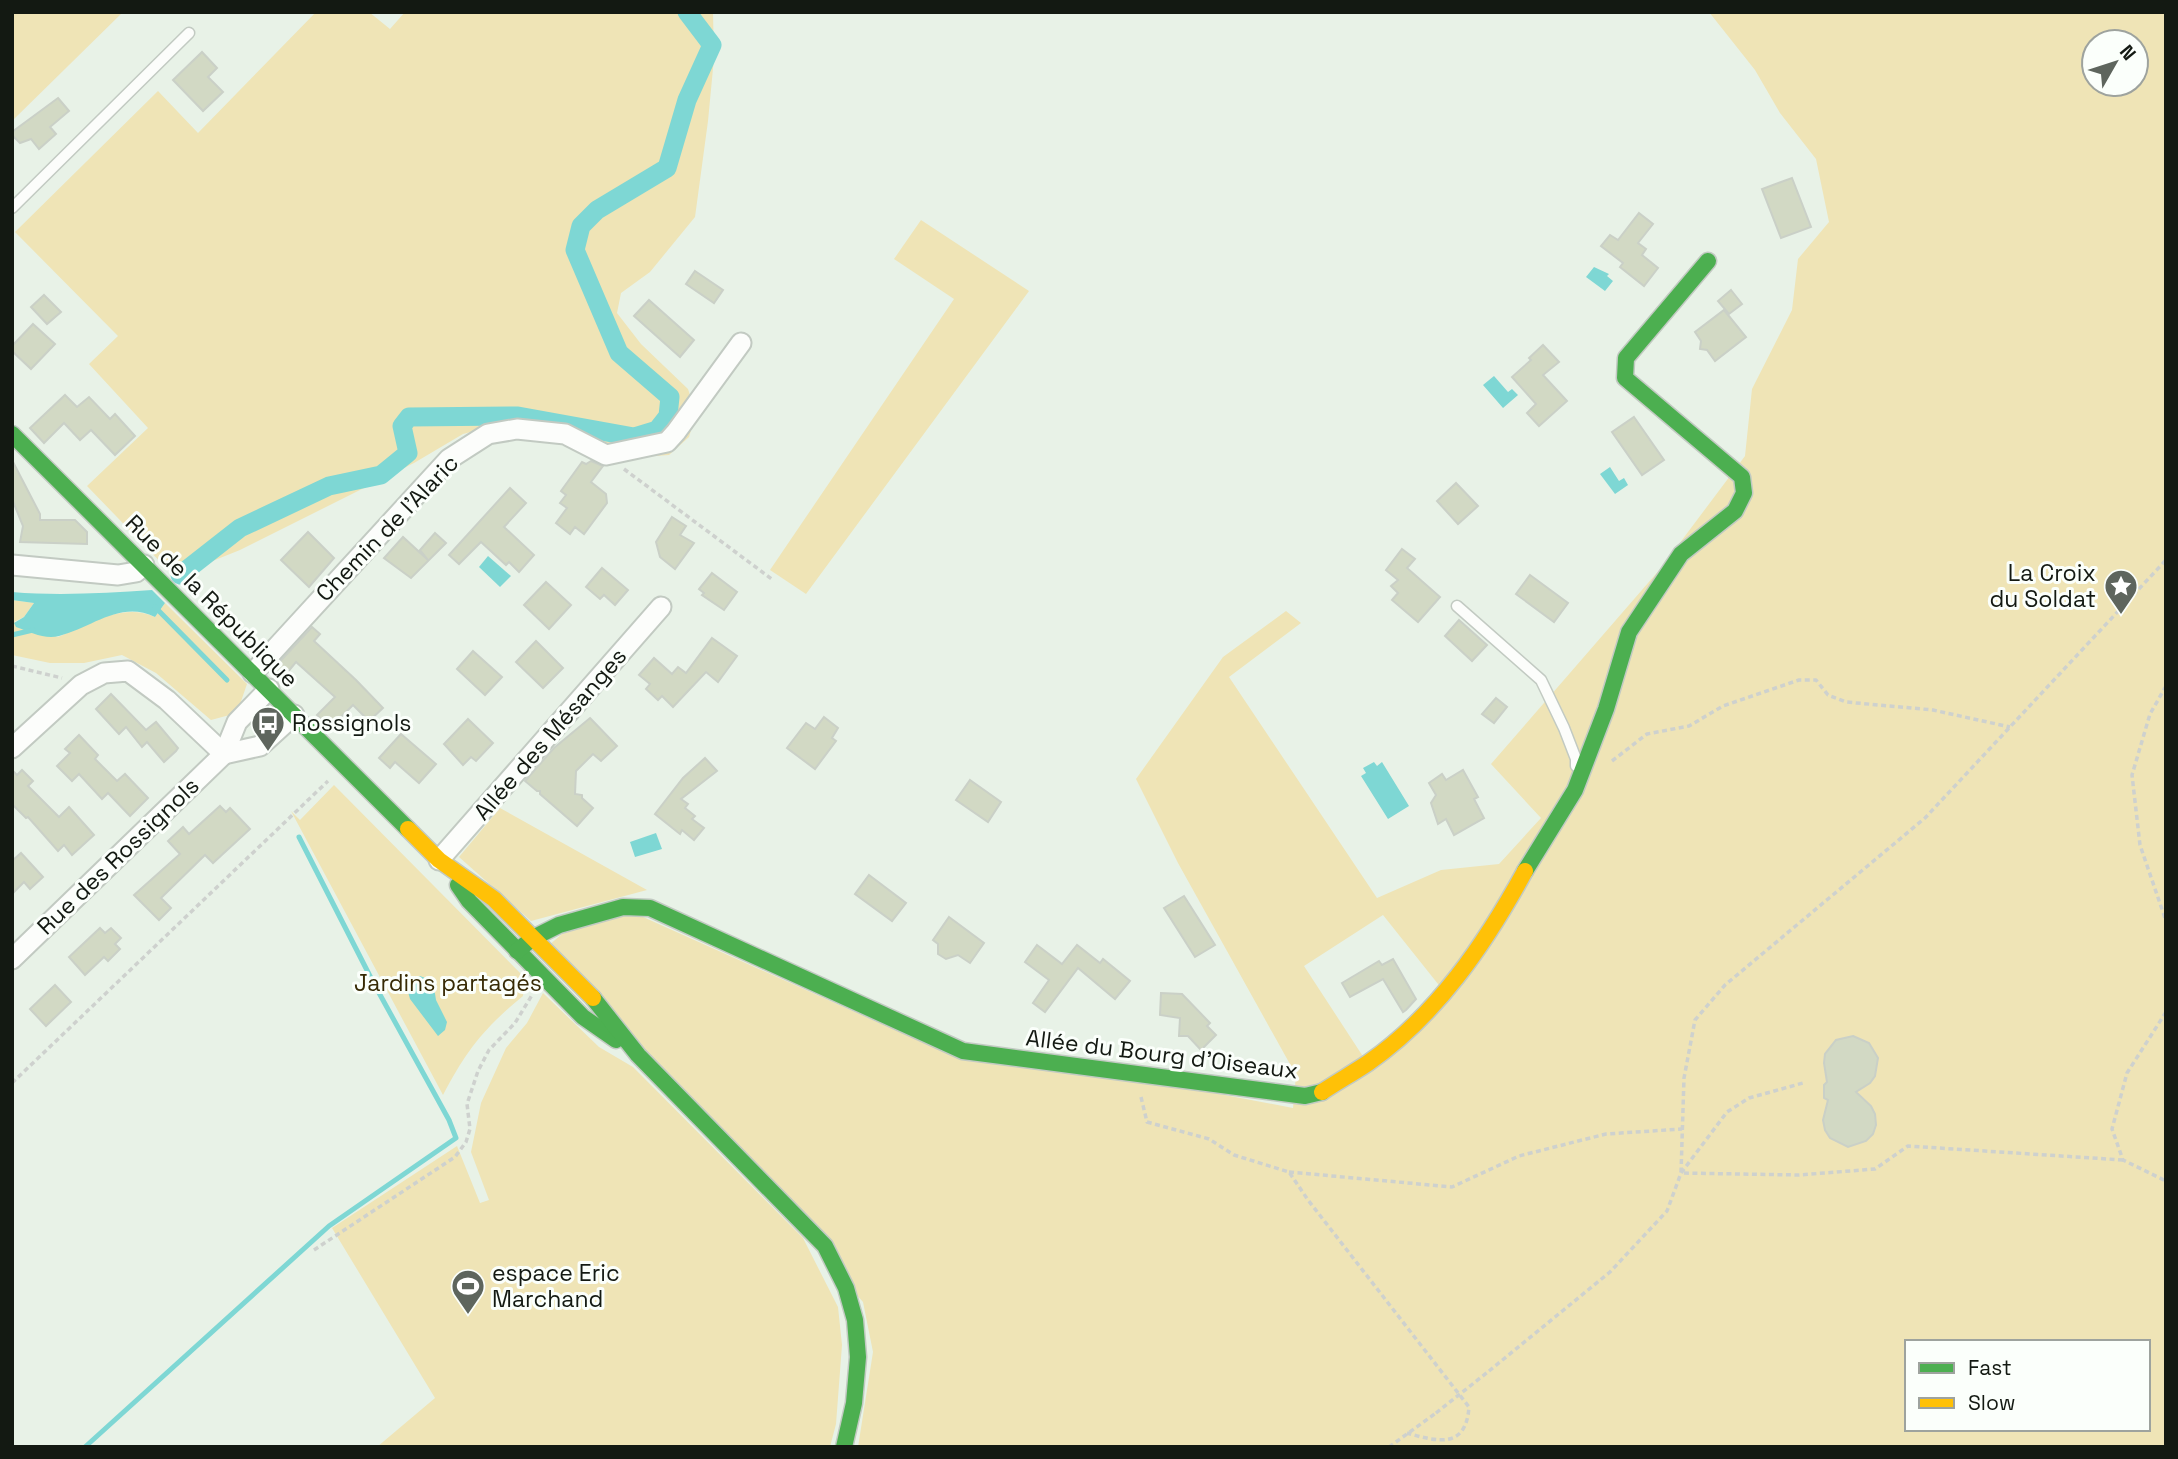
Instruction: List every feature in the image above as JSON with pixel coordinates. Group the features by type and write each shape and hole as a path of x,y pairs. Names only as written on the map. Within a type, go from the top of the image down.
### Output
{"street":[{"name":"Allée du Bourg d'Oiseaux","path":"517,951 533,938 559,925 622,907 650,908 964,1051 1305,1096 1321,1092 1337,1083 1369,1062 1417,1022 1454,982 1500,917 1543,839 1574,790 1606,709 1629,632 1681,554 1735,511 1744,493 1742,477 1625,378 1626,358 1708,261"},
{"path":"606,455 667,442 741,343"},
{"name":"Chemin de l'Alaric","path":"253,673 449,458 488,434 517,429 565,434 606,455"},
{"name":"Rue de la République","path":"12,435 439,860"},
{"path":"12,565 118,575 149,570"},
{"name":"Allée des Mésanges","path":"439,860 661,607"},
{"path":"12,748 80,685 104,673 128,671 167,700 224,754 260,746 294,715"},
{"name":"Rue des Rossignols","path":"12,959 224,754 237,722 269,689"},
{"path":"439,860 494,899 601,1007 638,1055 825,1246 846,1288 855,1320 858,1357 855,1391 844,1447"},
{"path":"439,860 469,901 583,1017 638,1055"}],"lane":[{"path":"12,208 189,33"},
{"path":"1457,606 1541,680 1576,759 1574,790"}],"path":[{"path":"606,455 773,580"},
{"path":"1389,1447 1436,1413 1610,1272 1667,1211 1681,1172 1684,1078 1695,1020 1725,985 1925,818 2166,560"},
{"path":"12,666 63,678 80,685"},
{"path":"1605,766 1647,734 1689,726 1723,706 1799,680 1816,680 1828,695 1846,702 1933,710 2010,727"},
{"path":"2166,685 2150,714 2132,775 2140,845 2166,921"},
{"path":"12,1083 344,765"},
{"path":"314,1250 455,1157 466,1142 470,1129 467,1104 478,1071 489,1050 515,1023 543,977"},
{"path":"2123,1160 2112,1129 2127,1073 2166,1012"},
{"path":"1126,1074 1139,1088 1147,1122 1209,1139 1234,1154 1289,1172 1452,1187 1519,1156 1606,1134 1683,1129"},
{"path":"1681,1172 1727,1112 1749,1098 1803,1083"},
{"path":"1681,1172 1799,1175 1875,1169 1908,1146 2123,1160 2166,1181"},
{"path":"1289,1172 1469,1407 1468,1419 1462,1433 1448,1440 1433,1440 1407,1433"}],"green space":[{"path":"12,12 123,12 12,121"},
{"path":"316,12 369,12 390,29 405,12 713,12 714,58 695,217 650,272 621,293 617,313 641,344 688,389 696,413 689,437 669,455 629,458 501,424 463,434 414,463 240,550 200,566 200,559 193,555 172,574 87,486 148,428 89,364 118,336 15,232 158,91 198,133"},
{"path":"1709,12 2166,12 2166,1447 858,1447 873,1352 863,1302 548,946 562,934 632,912 904,1034 1293,1108 1296,1075 1178,863 1136,779 1223,657 1286,611 1301,623 1229,677 1377,898 1441,870 1499,864 1541,818 1491,764 1661,568 1745,456 1752,389 1792,310 1798,259 1829,222 1816,159 1780,113 1755,70","holes":["1383,915 1442,989 1364,1058 1304,966"]},
{"path":"921,220 1029,291 806,594 770,570 954,299 894,259"},
{"path":"12,600 34,603 24,617 14,622 58,637 118,613 143,613 155,617 165,603 247,684 237,713 211,720 156,673 122,655 84,663 50,663 12,655"},
{"name":"Jardins partagés","path":"334,785 525,978 523,996 477,1041 443,1095 291,811 300,820"},
{"path":"500,808 647,890 531,921 459,857"},
{"path":"543,993 599,1047 633,1067 803,1238 838,1307 842,1345 836,1424 830,1447 377,1447 435,1398 332,1228 457,1146 480,1203 489,1200 471,1152 481,1103 506,1048 527,1023"}],"water":[{"path":"1594,267 1609,274 1607,276 1613,281 1605,291 1586,277"},
{"path":"1494,376 1508,392 1512,389 1518,395 1503,408 1483,385"},
{"path":"1610,467 1619,481 1624,478 1628,485 1615,494 1600,474"},
{"path":"193,555 200,559 200,566 183,584 172,574"},
{"path":"488,556 511,576 500,587 479,567"},
{"path":"152,590 165,603 155,617 142,613 118,613 54,637 32,633 16,627 14,623 24,617 34,603 12,600 12,592 65,594"},
{"path":"1374,762 1377,766 1382,762 1409,806 1388,819 1361,776 1366,773 1363,768"},
{"path":"656,833 662,849 635,857 630,842"},
{"path":"420,976 433,981 436,1000 447,1022 445,1030 438,1036 410,999 407,988 411,981"}],"building":[{"path":"202,52 217,68 208,77 223,92 203,111 173,80"},
{"path":"58,98 69,111 50,127 56,134 39,149 31,139 20,143 12,135 12,132"},
{"path":"1792,178 1811,227 1781,238 1762,189"},
{"path":"1639,213 1653,224 1638,243 1646,249 1642,255 1658,268 1644,286 1620,267 1623,263 1601,246 1610,235 1618,240"},
{"path":"695,271 723,290 714,303 686,284"},
{"path":"1731,290 1742,304 1729,314 1718,301"},
{"path":"44,295 61,312 47,324 31,307"},
{"path":"649,300 694,340 680,357 634,316"},
{"path":"1724,310 1746,337 1715,361 1707,350 1700,349 1701,341 1695,332"},
{"path":"33,324 55,344 31,369 12,351 12,346"},
{"path":"1543,345 1559,362 1543,375 1567,401 1539,426 1527,413 1536,404 1512,377"},
{"path":"65,395 77,407 89,397 110,419 115,414 135,436 115,455 91,430 80,440 64,423 44,443 30,428"},
{"path":"1634,417 1664,460 1642,475 1612,432"},
{"path":"12,460 40,514 40,520 75,520 87,532 87,544 20,542 23,526 12,499"},
{"path":"591,461 603,466 591,482 606,494 607,503 584,534 575,527 570,534 556,523 567,508 560,503 566,495 561,491 582,462 586,464"},
{"path":"1456,483 1478,506 1458,524 1437,501"},
{"path":"510,488 526,503 504,527 534,555 519,572 509,562 506,565 481,542 459,564 449,555"},
{"path":"672,517 686,526 680,535 694,543 675,569 660,557 656,542"},
{"path":"308,532 334,558 309,587 281,560"},
{"path":"435,533 446,543 411,578 384,558 403,537 428,560 420,550"},
{"path":"1402,549 1415,559 1407,568 1440,597 1418,622 1392,600 1398,593 1391,586 1398,580 1386,570"},
{"path":"602,568 628,590 615,605 604,595 600,599 586,587"},
{"path":"712,573 737,592 724,610 702,595 704,593 699,589"},
{"path":"1530,575 1568,603 1554,622 1516,594"},
{"path":"546,582 571,605 549,629 524,605"},
{"path":"1459,620 1487,645 1472,661 1445,636"},
{"path":"312,627 320,634 314,641 383,708 369,721 353,705 330,728 317,715 335,697 296,662 282,679 272,670"},
{"path":"712,638 737,656 718,682 706,672 673,707 662,696 658,700 646,689 650,684 639,675 654,658 672,674 678,667 686,673"},
{"path":"536,641 563,668 543,688 516,662"},
{"path":"473,651 502,677 485,695 457,669"},
{"path":"111,694 146,730 156,722 178,748 176,751 164,762 147,742 142,747 126,727 119,734 96,709"},
{"path":"1496,698 1507,707 1494,723 1482,714"},
{"path":"824,717 838,728 832,738 836,741 815,769 787,748 806,723 815,729"},
{"path":"590,718 617,746 601,761 593,754 576,771 575,794 582,795 593,808 577,826 540,794 540,791 525,781 554,748"},
{"path":"468,719 493,743 476,761 471,757 463,765 444,744"},
{"path":"401,734 436,764 419,783 395,762 390,768 379,758"},
{"path":"79,735 98,755 95,759 117,781 125,774 148,798 130,816 108,793 102,799 79,774 72,781 57,766 70,753 65,749"},
{"path":"705,758 717,771 681,799 688,804 685,808 695,816 692,819 704,828 694,840 682,830 680,834 655,814 683,778"},
{"path":"12,770 17,775 22,770 33,781 28,786 59,817 69,807 94,835 72,855 64,845 58,851 28,817 12,804"},
{"path":"1463,770 1478,797 1474,799 1484,818 1454,835 1446,819 1438,824 1431,803 1436,795 1429,783 1442,774 1446,780"},
{"path":"970,780 1001,802 988,822 956,800"},
{"path":"220,806 226,812 230,808 250,829 213,863 205,855 161,898 171,908 159,920 134,895 180,854 168,841 183,827 189,834"},
{"path":"21,853 43,877 30,889 24,882 12,894 12,861"},
{"path":"869,875 906,903 892,921 855,894"},
{"path":"1184,896 1215,945 1195,957 1164,908"},
{"path":"949,917 984,943 970,963 958,955 946,959 938,954 938,944 933,940"},
{"path":"100,928 105,933 111,928 121,938 115,944 120,949 108,961 104,957 85,975 69,957"},
{"path":"1037,945 1062,964 1077,945 1100,963 1103,959 1130,981 1115,999 1078,968 1045,1012 1033,1003 1049,980 1025,962"},
{"path":"1393,959 1416,999 1406,1010 1403,1012 1383,979 1350,997 1342,983 1379,961 1382,965"},
{"path":"55,985 71,1002 46,1026 30,1009"},
{"path":"1161,993 1182,994 1210,1023 1207,1026 1216,1035 1201,1050 1188,1036 1179,1036 1180,1018 1160,1015"},
{"path":"1853,1036 1869,1043 1878,1058 1875,1076 1870,1083 1856,1092 1871,1106 1876,1125 1873,1134 1866,1141 1848,1147 1830,1138 1825,1130 1823,1120 1828,1100 1824,1098 1824,1085 1827,1082 1824,1063 1825,1054 1836,1040"}],"waterway":[{"path":"180,575 240,528 329,486 381,475 408,453 402,426 409,417 518,416 634,437 657,430 668,416 670,397 619,353 575,250 581,226 597,210 667,168 687,100 712,45 687,12"},
{"path":"155,607 227,680"},
{"path":"12,635 33,630"},
{"path":"85,1447 329,1226 456,1138 449,1120 373,982 299,837"}],"traffic: fast":[{"path":"1525,871 1575,790 1606,709 1629,632 1681,554 1735,511 1744,493 1742,477 1625,378 1626,358 1708,261"},
{"path":"12,434 408,829"},
{"path":"458,885 469,901 583,1017 616,1040"},
{"path":"517,951 533,938 559,925 623,907 650,908 963,1051 1305,1096 1322,1092"},
{"path":"593,998 638,1055 825,1246 846,1288 855,1320 858,1357 854,1403 844,1447"}],"traffic: slow":[{"path":"408,829 439,860 494,899 593,998"},
{"path":"1322,1092 1368,1063 1416,1023 1476,951 1525,871"}],"place":[{"name":"La Croix du Soldat","path":"2121,616"},
{"name":"Rossignols","path":"268,753"},
{"name":"espace Eric Marchand","path":"468,1316"}]}
